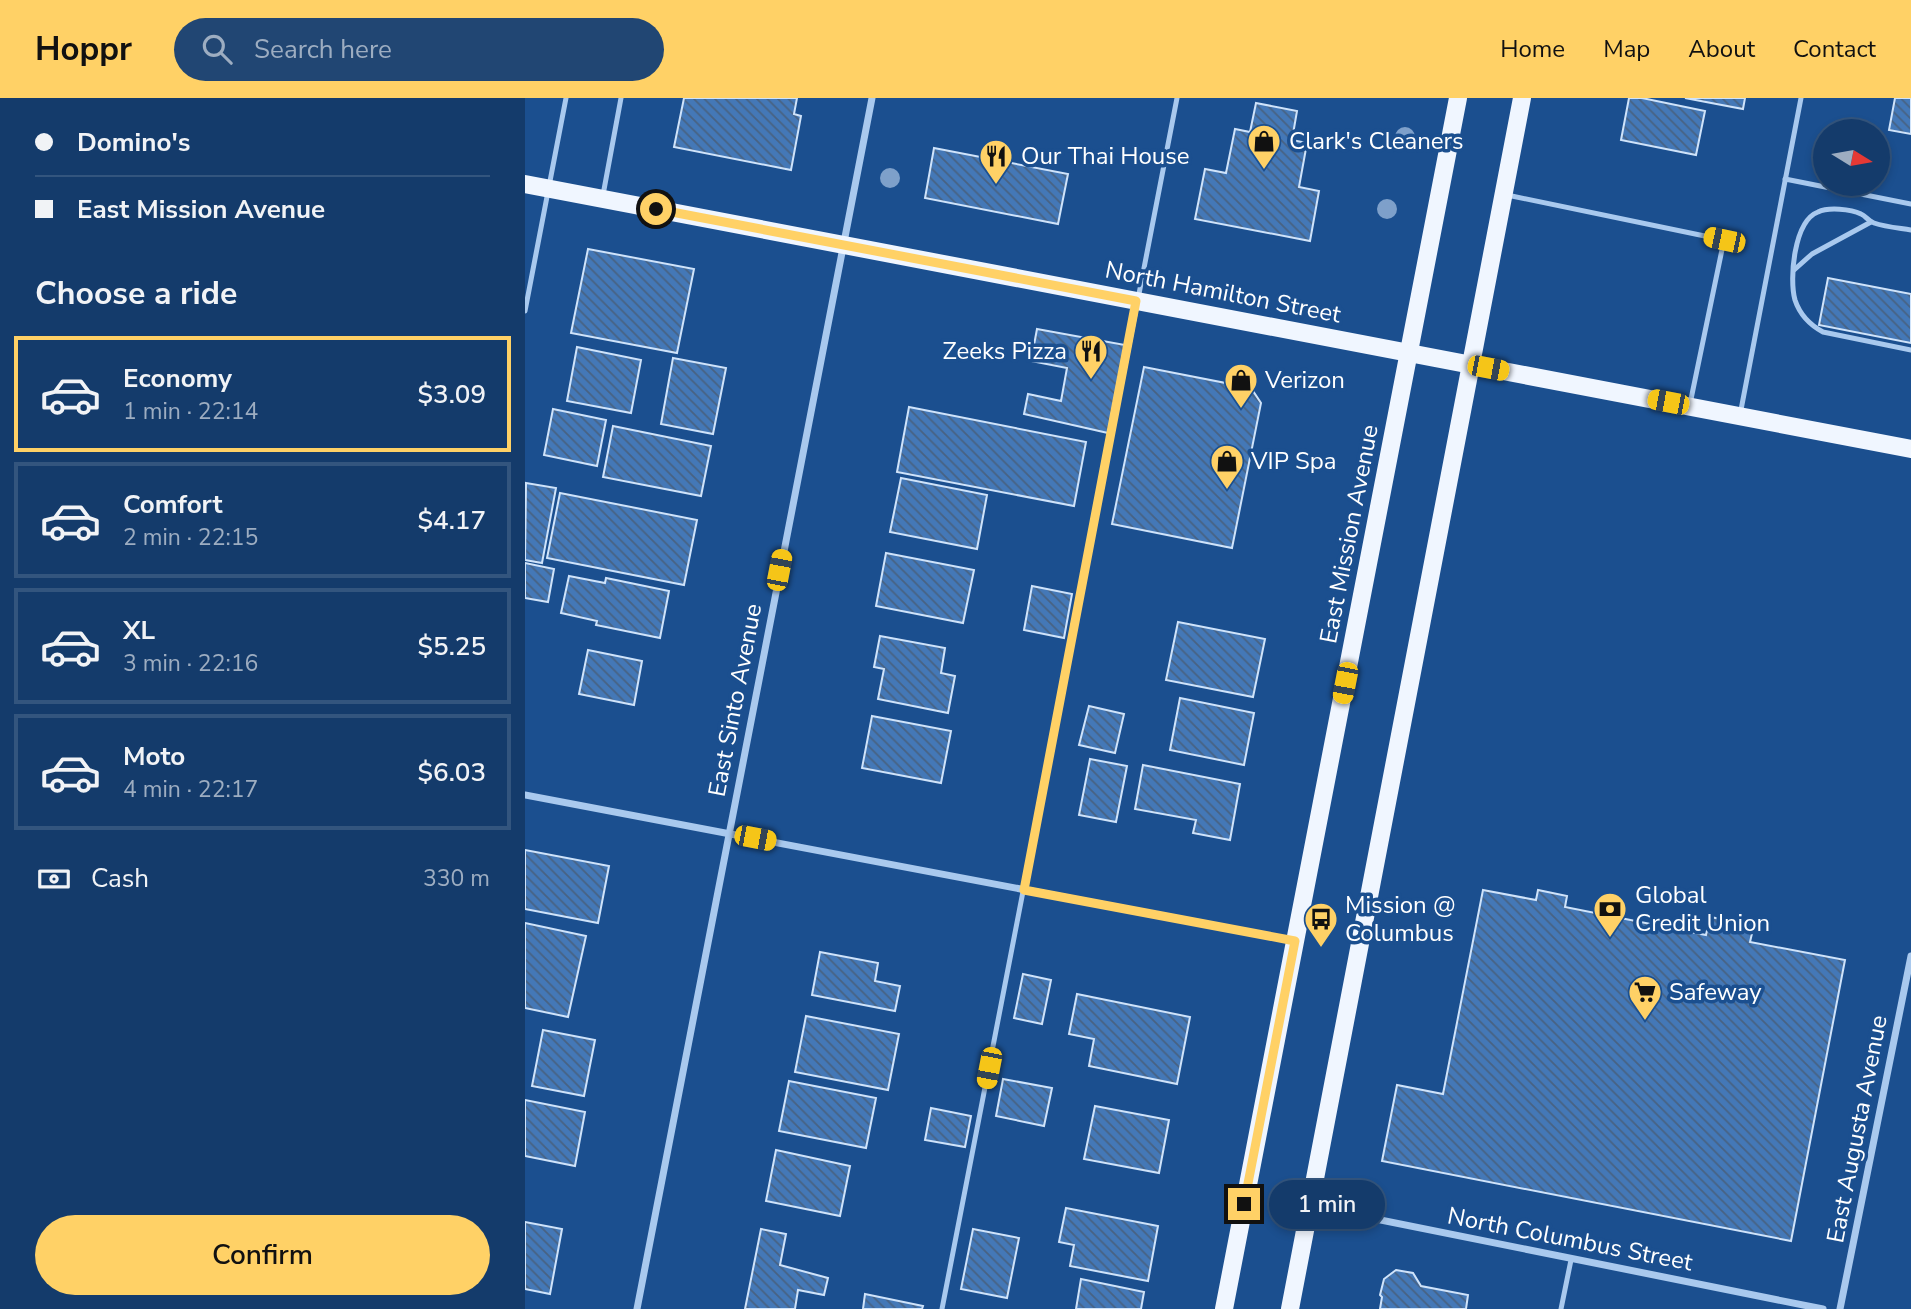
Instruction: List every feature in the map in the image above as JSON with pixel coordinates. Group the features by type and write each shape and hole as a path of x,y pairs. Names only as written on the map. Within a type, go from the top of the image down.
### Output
{"main road":[{"name":"East Mission Avenue","path":"1224,1309 1458,98"},
{"path":"1290,1309 1522,98"},
{"name":"North Hamilton Street","path":"525,184 1911,449"}],"street":[{"name":"East Sinto Avenue","path":"637,1309 872,98"},
{"path":"525,795 1295,941"},
{"name":"East Augusta Avenue","path":"1840,1309 1911,956"},
{"name":"North Columbus Street","path":"1310,1206 1823,1309"}],"lane":[{"path":"525,311 566,98"},
{"path":"602,199 621,98"},
{"path":"942,1309 1177,98"},
{"path":"1740,416 1801,98"},
{"path":"1785,179 1911,204"},
{"path":"1504,194 1724,240 1690,406"},
{"path":"1911,230 1871,222 1861,213 1828,209 1811,216 1799,235 1793,272 1796,301 1805,319 1814,327 1823,332 1911,350"},
{"path":"1793,272 1812,254 1871,222"},
{"path":"1561,1309 1571,1259"}],"building":[{"path":"684,98 797,98 794,114 801,116 791,170 674,147"},
{"path":"1629,98 1642,98 1705,111 1696,155 1621,140"},
{"path":"1685,98 1745,98 1743,109"},
{"path":"1895,98 1911,98 1911,134 1890,130"},
{"name":"Clark's Cleaners","path":"1256,103 1297,111 1292,140 1307,143 1299,187 1319,191 1310,241 1195,219 1205,169 1226,173 1235,129 1250,132"},
{"name":"Our Thai House","path":"934,148 1068,174 1058,224 925,198"},
{"path":"588,249 694,269 677,353 571,333"},
{"path":"1828,278 1911,294 1911,343 1819,325"},
{"name":"Zeeks Pizza","path":"1037,329 1125,345 1108,433 1024,414 1028,394 1061,401 1067,368 1031,361"},
{"path":"577,347 641,360 631,413 567,401"},
{"path":"673,358 726,368 713,434 661,424"},
{"path":"1144,367 1251,388 1261,403 1232,548 1112,524"},
{"path":"909,407 1086,442 1074,506 897,472"},
{"path":"553,409 606,420 597,466 544,455"},
{"path":"613,426 711,446 701,496 603,477"},
{"path":"901,478 987,495 977,549 890,532"},
{"path":"526,483 556,488 542,563 525,560"},
{"path":"560,493 697,520 684,585 547,558"},
{"path":"886,553 974,570 963,623 876,606"},
{"path":"525,563 554,569 548,602 525,598"},
{"path":"569,576 605,583 606,578 669,591 660,638 596,625 597,621 561,613"},
{"path":"1032,586 1072,594 1064,638 1024,630"},
{"path":"1178,622 1265,639 1253,697 1166,680"},
{"path":"880,636 945,648 941,673 955,676 948,713 878,699 884,669 874,667"},
{"path":"588,650 642,661 634,705 579,694"},
{"path":"1180,698 1254,713 1244,765 1170,750"},
{"path":"1089,706 1124,714 1115,753 1079,745"},
{"path":"872,716 951,731 941,783 862,768"},
{"path":"1090,759 1127,766 1116,822 1079,815"},
{"path":"1143,765 1240,784 1230,840 1193,833 1196,820 1135,809"},
{"path":"525,850 609,866 598,923 525,909"},
{"name":"Safeway","path":"1483,890 1536,900 1538,890 1567,896 1565,907 1706,935 1710,917 1754,925 1750,942 1845,960 1791,1241 1382,1161 1397,1085 1443,1094"},
{"path":"525,923 586,936 568,1017 525,1008"},
{"path":"820,952 878,963 875,981 900,986 895,1011 812,995"},
{"path":"1023,974 1051,980 1042,1024 1014,1018"},
{"path":"1077,994 1190,1017 1177,1084 1089,1066 1094,1039 1069,1034"},
{"path":"806,1016 899,1034 888,1090 795,1072"},
{"path":"543,1030 595,1040 584,1096 532,1086"},
{"path":"1003,1079 1052,1088 1044,1126 996,1116"},
{"path":"789,1081 876,1098 866,1148 779,1131"},
{"path":"525,1100 585,1112 575,1166 525,1156"},
{"path":"1095,1106 1169,1120 1159,1173 1084,1159"},
{"path":"931,1108 971,1116 965,1147 925,1140"},
{"path":"776,1150 850,1166 840,1216 766,1201"},
{"path":"1066,1208 1158,1226 1148,1281 1070,1266 1074,1245 1059,1242"},
{"path":"525,1222 562,1229 550,1294 525,1289"},
{"path":"761,1229 786,1234 780,1265 828,1278 824,1295 798,1290 795,1309 745,1309"},
{"path":"973,1229 1019,1238 1007,1298 961,1289"},
{"path":"1396,1270 1413,1273 1421,1286 1468,1295 1466,1309 1380,1309 1384,1279"},
{"path":"1081,1279 1144,1292 1141,1309 1076,1309"},
{"path":"865,1294 923,1306 922,1309 863,1309"}],"place":[{"name":"Clark's Cleaners","path":"1264,171"},
{"name":"Our Thai House","path":"996,186"},
{"name":"Zeeks Pizza","path":"1091,381"},
{"name":"Verizon","path":"1241,410"},
{"name":"VIP Spa","path":"1227,491"},
{"name":"Global Credit Union","path":"1610,939"},
{"name":"Mission @ Columbus","path":"1321,949"},
{"name":"Safeway","path":"1645,1022"}],"route":[{"path":"656,209 1136,301 1024,890 1295,941 1244,1204"}]}
